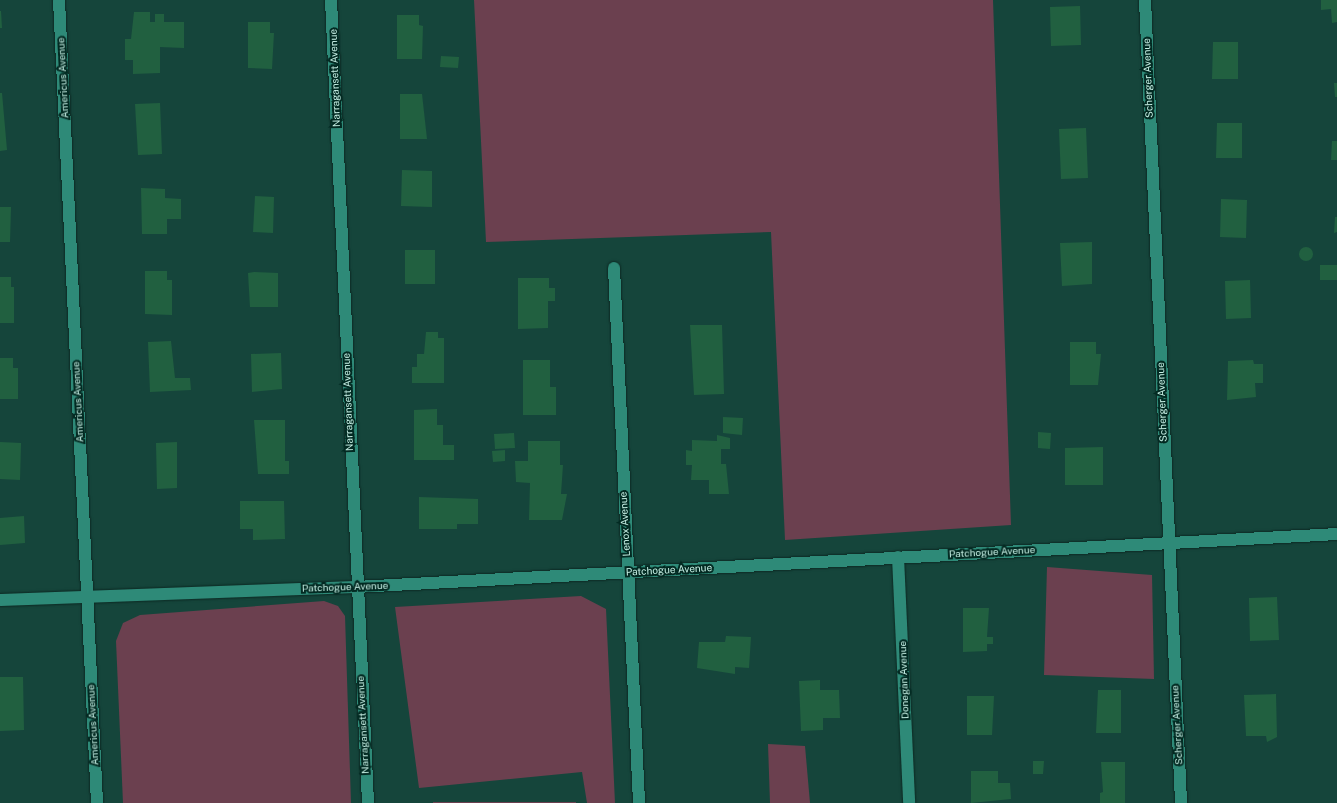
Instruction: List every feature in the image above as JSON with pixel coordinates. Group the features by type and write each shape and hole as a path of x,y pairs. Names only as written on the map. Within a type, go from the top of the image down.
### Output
{"street":[{"name":"Americus Avenue","path":"59,0 97,803"},
{"name":"Narragansett Avenue","path":"331,0 356,587 368,803"},
{"name":"Scherger Avenue","path":"1145,0 1168,542 1181,803"},
{"name":"Lenox Avenue","path":"614,268 639,803"},
{"name":"Patchogue Avenue","path":"0,600 356,587 1337,534"},
{"name":"Donegan Avenue","path":"898,558 909,803"}],"shaded area":[{"path":"474,0 993,0 1011,525 785,540 771,232 486,242"},
{"path":"1047,567 1152,575 1154,679 1044,675"},
{"path":"581,596 606,609 615,803 587,803 582,772 419,788 395,607"},
{"path":"324,601 338,606 345,616 351,803 123,803 116,641 123,623 140,615"},
{"path":"768,744 805,746 810,803 770,803"},
{"path":"576,802 576,803 433,803"}],"building":[{"path":"1321,0 1337,0 1337,22 1332,23 1331,9 1321,10"},
{"path":"1080,6 1081,45 1051,46 1050,7"},
{"path":"1,11 2,28 0,28"},
{"path":"134,12 150,12 150,22 155,22 155,14 164,14 164,22 184,22 184,48 160,47 160,73 133,74 133,60 125,60 125,39 131,39"},
{"path":"397,15 419,15 419,25 423,26 422,59 397,59"},
{"path":"248,22 270,22 270,33 274,33 272,69 248,68"},
{"path":"1213,42 1238,42 1238,79 1212,79"},
{"path":"441,56 459,57 458,68 440,67"},
{"path":"1334,83 1337,83 1337,97 1335,97"},
{"path":"0,93 2,93 7,150 0,151"},
{"path":"400,94 422,94 427,139 400,139"},
{"path":"160,103 162,154 138,155 135,104"},
{"path":"1217,123 1242,123 1242,158 1216,158"},
{"path":"1086,128 1088,178 1061,179 1059,129"},
{"path":"1332,141 1337,141 1337,160 1331,160"},
{"path":"402,170 432,171 432,207 401,206"},
{"path":"141,188 165,189 165,198 181,199 181,219 167,219 167,234 142,234"},
{"path":"255,196 274,197 273,233 253,232"},
{"path":"1221,199 1247,200 1246,238 1220,237"},
{"path":"0,207 11,207 10,242 0,242"},
{"path":"1335,217 1337,217 1337,232 1334,233"},
{"path":"1092,242 1092,284 1062,286 1060,243"},
{"path":"1306,247 1311,249 1313,254 1311,259 1306,261 1301,259 1299,254 1301,249"},
{"path":"405,250 435,250 435,284 405,284"},
{"path":"1320,265 1337,265 1337,280 1320,280"},
{"path":"145,271 167,271 167,280 172,280 172,315 145,314"},
{"path":"248,273 278,273 278,307 250,307"},
{"path":"0,277 11,277 11,287 14,287 14,323 0,323"},
{"path":"518,278 549,278 549,288 555,288 555,301 548,301 548,328 518,329"},
{"path":"1250,280 1251,318 1226,319 1225,281"},
{"path":"690,325 722,325 724,394 694,395"},
{"path":"426,332 438,332 438,338 444,338 444,383 412,383 412,367 417,367 417,354 424,354"},
{"path":"171,341 175,378 190,378 191,390 150,392 148,342"},
{"path":"1070,342 1096,342 1096,354 1101,354 1098,385 1070,385"},
{"path":"281,353 282,389 252,392 251,354"},
{"path":"0,358 13,358 13,368 18,368 18,399 0,399"},
{"path":"523,360 550,360 550,387 556,387 556,415 523,415"},
{"path":"1253,360 1254,364 1263,364 1263,383 1255,383 1256,397 1227,400 1228,361"},
{"path":"437,409 437,425 443,425 443,445 454,445 454,460 414,460 414,410"},
{"path":"723,417 743,418 742,435 723,433"},
{"path":"254,420 285,420 285,461 289,461 289,474 258,474"},
{"path":"1038,432 1051,433 1050,449 1038,448"},
{"path":"514,433 515,448 495,449 494,434"},
{"path":"717,435 730,438 730,449 721,449 721,464 726,464 729,494 709,494 709,480 691,480 692,465 686,465 686,450 692,451 692,440 717,441"},
{"path":"528,441 560,441 560,465 563,465 561,494 567,494 562,520 529,520 530,483 516,482 515,461 528,461"},
{"path":"0,442 21,443 20,480 0,479"},
{"path":"177,442 177,488 157,489 156,443"},
{"path":"1103,447 1103,485 1065,485 1065,448"},
{"path":"505,450 505,461 493,462 492,451"},
{"path":"419,497 478,499 478,524 457,524 457,529 419,529"},
{"path":"240,501 284,501 285,539 253,540 253,529 240,529"},
{"path":"24,516 25,543 0,545 0,518"},
{"path":"1277,597 1279,640 1250,641 1249,598"},
{"path":"963,608 989,608 987,637 993,637 993,644 987,644 987,651 963,652"},
{"path":"726,636 751,637 749,668 735,667 735,674 697,668 699,642 725,642"},
{"path":"0,677 23,677 24,730 0,731"},
{"path":"820,680 820,690 839,690 840,718 823,718 823,730 801,731 799,681"},
{"path":"1098,690 1121,690 1121,733 1096,733"},
{"path":"1276,694 1277,737 1267,742 1266,736 1246,736 1244,695"},
{"path":"967,696 994,696 992,735 967,735"},
{"path":"1033,761 1044,761 1043,774 1033,774"},
{"path":"1101,762 1125,762 1125,803 1100,803 1100,793 1103,792"},
{"path":"971,771 998,771 998,783 1010,783 1011,799 971,803"}]}
